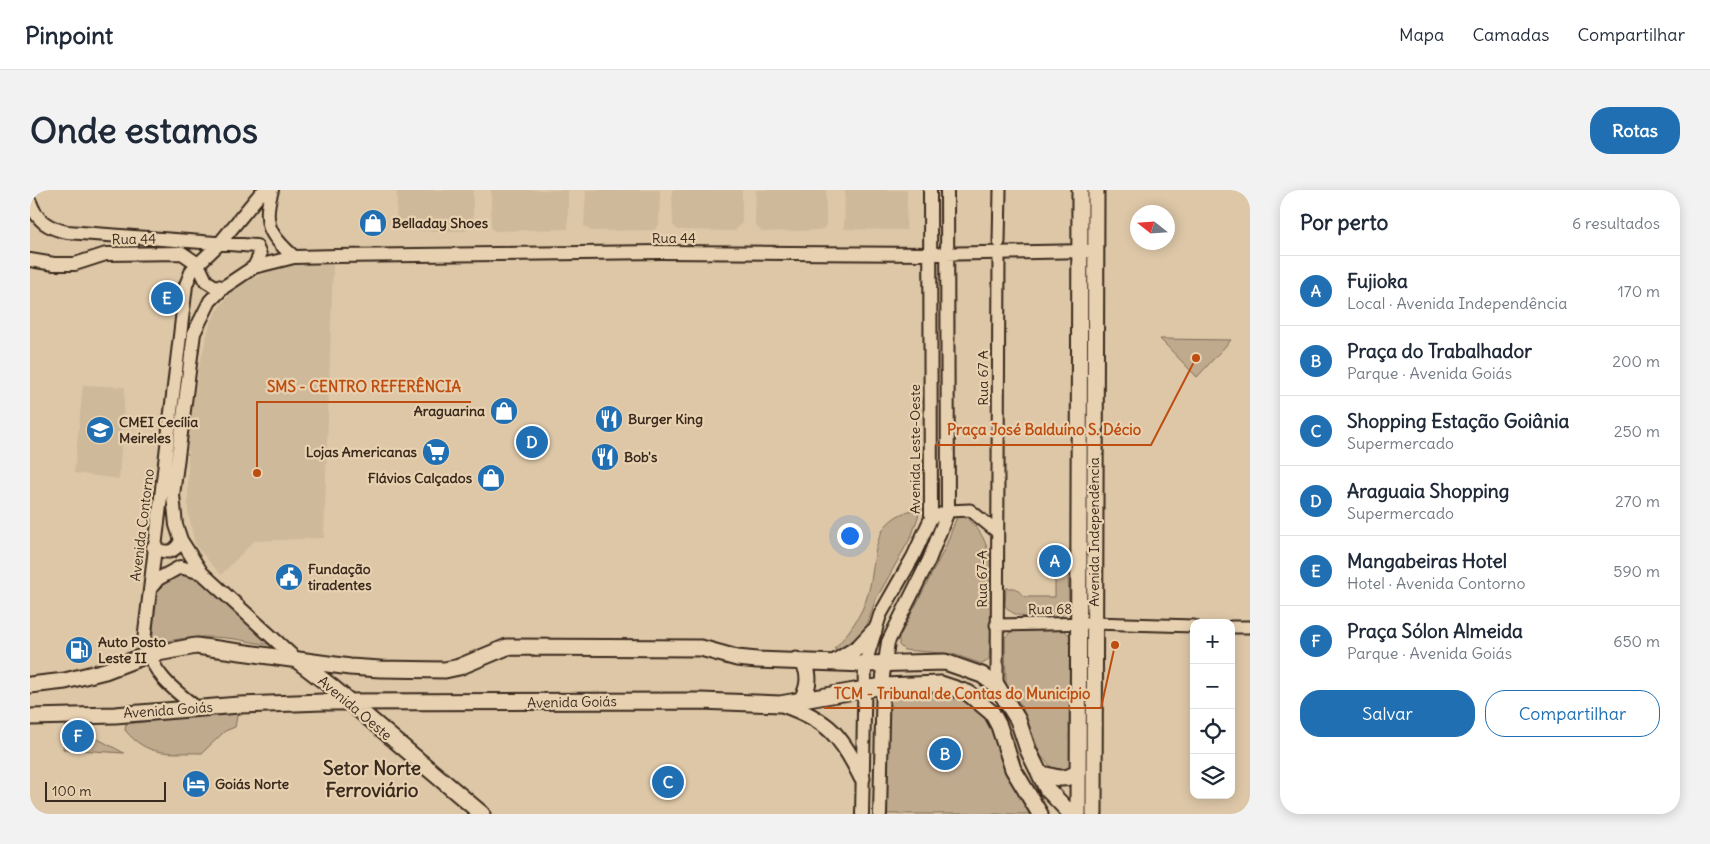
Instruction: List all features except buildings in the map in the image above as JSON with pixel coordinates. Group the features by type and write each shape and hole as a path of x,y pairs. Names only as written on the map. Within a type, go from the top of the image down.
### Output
{"main road":[{"name":"Avenida Contorno","path":"147,654 144,641 153,547 162,492 186,285 189,276 198,264 219,244 260,194 266,190"},
{"path":"272,190 267,207 270,232 294,257"},
{"name":"Avenida Leste-Oeste","path":"862,814 865,664 880,615 913,558 931,518 930,190"},
{"path":"880,814 884,663 888,642 929,560 948,511 947,190"},
{"name":"Avenida Independência","path":"1080,190 1088,251"},
{"name":"Avenida Independência","path":"1078,814 1078,771 1086,623 1088,251 1096,190"},
{"name":"Rua 44","path":"30,202 41,221 56,230 87,235 256,246"},
{"path":"254,267 260,255 256,246 270,232"},
{"name":"Rua 44","path":"254,267 294,257 481,253 930,254 999,248 1088,251"},
{"name":"Rua 44","path":"30,260 54,264 75,264 106,254 182,253 198,264 206,281 214,286 224,287"},
{"name":"Avenida Contorno","path":"254,267 224,287 210,301 194,333 174,495 176,524 182,540 202,573 297,660"},
{"path":"153,547 160,551 171,552 177,548 182,540"},
{"path":"150,589 158,579 180,567 202,573"},
{"name":"Avenida Independência","path":"1086,623 1095,813"},
{"path":"835,662 855,651 874,631"},
{"path":"30,685 65,681 96,673 147,654 196,646 350,667 445,670 459,667 507,647 701,648 737,658 865,664 945,662 982,675 997,686 1018,720 1047,789 1071,814"},
{"path":"147,654 156,672 176,692 198,708"},
{"name":"Avenida Oeste","path":"297,660 467,814"},
{"path":"796,660 804,664 807,674 806,694 800,701"},
{"name":"Avenida Goiás","path":"30,717 114,715 198,708 384,701 715,701 780,704 883,686 941,684 968,693 982,702 996,720 1013,769 1040,814"},
{"path":"376,725 377,709 384,701"},
{"name":"Avenida Oeste","path":"344,703 376,725 482,814"},
{"path":"780,704 811,715 830,729 848,748 862,778"},
{"path":"1039,773 1060,779 1072,777 1078,771"}],"street":[{"name":"Rua 67 A","path":"997,532 1000,190"},
{"path":"931,518 948,511 970,510 997,532"},
{"name":"Rua 67-A","path":"996,625 997,532"},
{"name":"Rua 68","path":"996,625 1086,623 1190,626"},
{"path":"996,625 997,686"},
{"path":"1235,627 1250,627"}],"shaded area":[{"path":"397,190 473,190 473,222 466,231 401,231 396,223"},
{"path":"491,190 568,190 568,229 494,231 491,227"},
{"path":"586,190 660,190 659,225 654,230 591,231 584,226"},
{"path":"672,190 742,190 742,223 735,231 678,230 673,225"},
{"path":"756,190 826,190 826,225 823,229 819,230 762,232 755,224"},
{"path":"845,190 907,190 906,230 844,229"},
{"path":"333,263 324,538 254,541 221,575 195,545 188,511 188,436 199,367 210,324 220,306 237,287 279,266"},
{"path":"1160,339 1231,340 1197,377"},
{"name":"CMEI Cecília Meireles","path":"83,385 125,387 119,479 74,473"},
{"path":"921,508 912,535 875,601 859,650 834,649 845,637 865,602 871,580 875,552 883,529 891,520 904,513"},
{"path":"958,514 973,524 984,539 990,558 993,578 992,622 989,660 982,664 953,654 904,650 899,645 899,638 945,548"},
{"path":"189,570 278,645 203,637 172,640 152,645 156,589 159,582"},
{"path":"1055,574 1068,574 1069,606 1061,617 1023,617 1010,611 1005,606 1006,588 1015,588 1025,597 1055,597"},
{"path":"1064,630 1070,636 1074,762 1071,771 1058,774 1041,756 1022,707 1006,684 1005,637 1012,631"},
{"path":"932,691 948,694 971,704 989,720 1034,814 887,814 888,692"},
{"path":"238,711 235,727 225,731 202,753 160,752 142,745 125,730 126,724"},
{"path":"66,722 124,753 63,749"}],"place":[{"name":"Belladay Shoes","path":"373,223"},
{"name":"Mangabeiras Hotel","path":"167,298"},
{"name":"Praça José Balduíno S. Décio","path":"1196,358"},
{"name":"Araguarina","path":"504,411"},
{"name":"Burger King","path":"609,419"},
{"name":"CMEI Cecília Meireles","path":"100,430"},
{"name":"Araguaia Shopping","path":"532,442"},
{"name":"Lojas Americanas","path":"436,452"},
{"name":"Bob's","path":"605,457"},
{"name":"SMS - CENTRO REFERÊNCIA","path":"257,473"},
{"name":"Flávios Calçados","path":"491,478"},
{"name":"Fujioka","path":"1055,561"},
{"name":"Fundação tiradentes","path":"289,577"},
{"name":"TCM - Tribunal de Contas do Município","path":"1115,645"},
{"name":"Auto Posto Leste II","path":"79,650"},
{"name":"Praça Sólon Almeida","path":"78,736"},
{"name":"Praça do Trabalhador","path":"945,754"},
{"name":"Shopping Estação Goiânia","path":"668,782"},
{"name":"Goiás Norte","path":"196,784"}],"district":[{"name":"Setor Norte Ferroviário","path":"372,779"}]}
